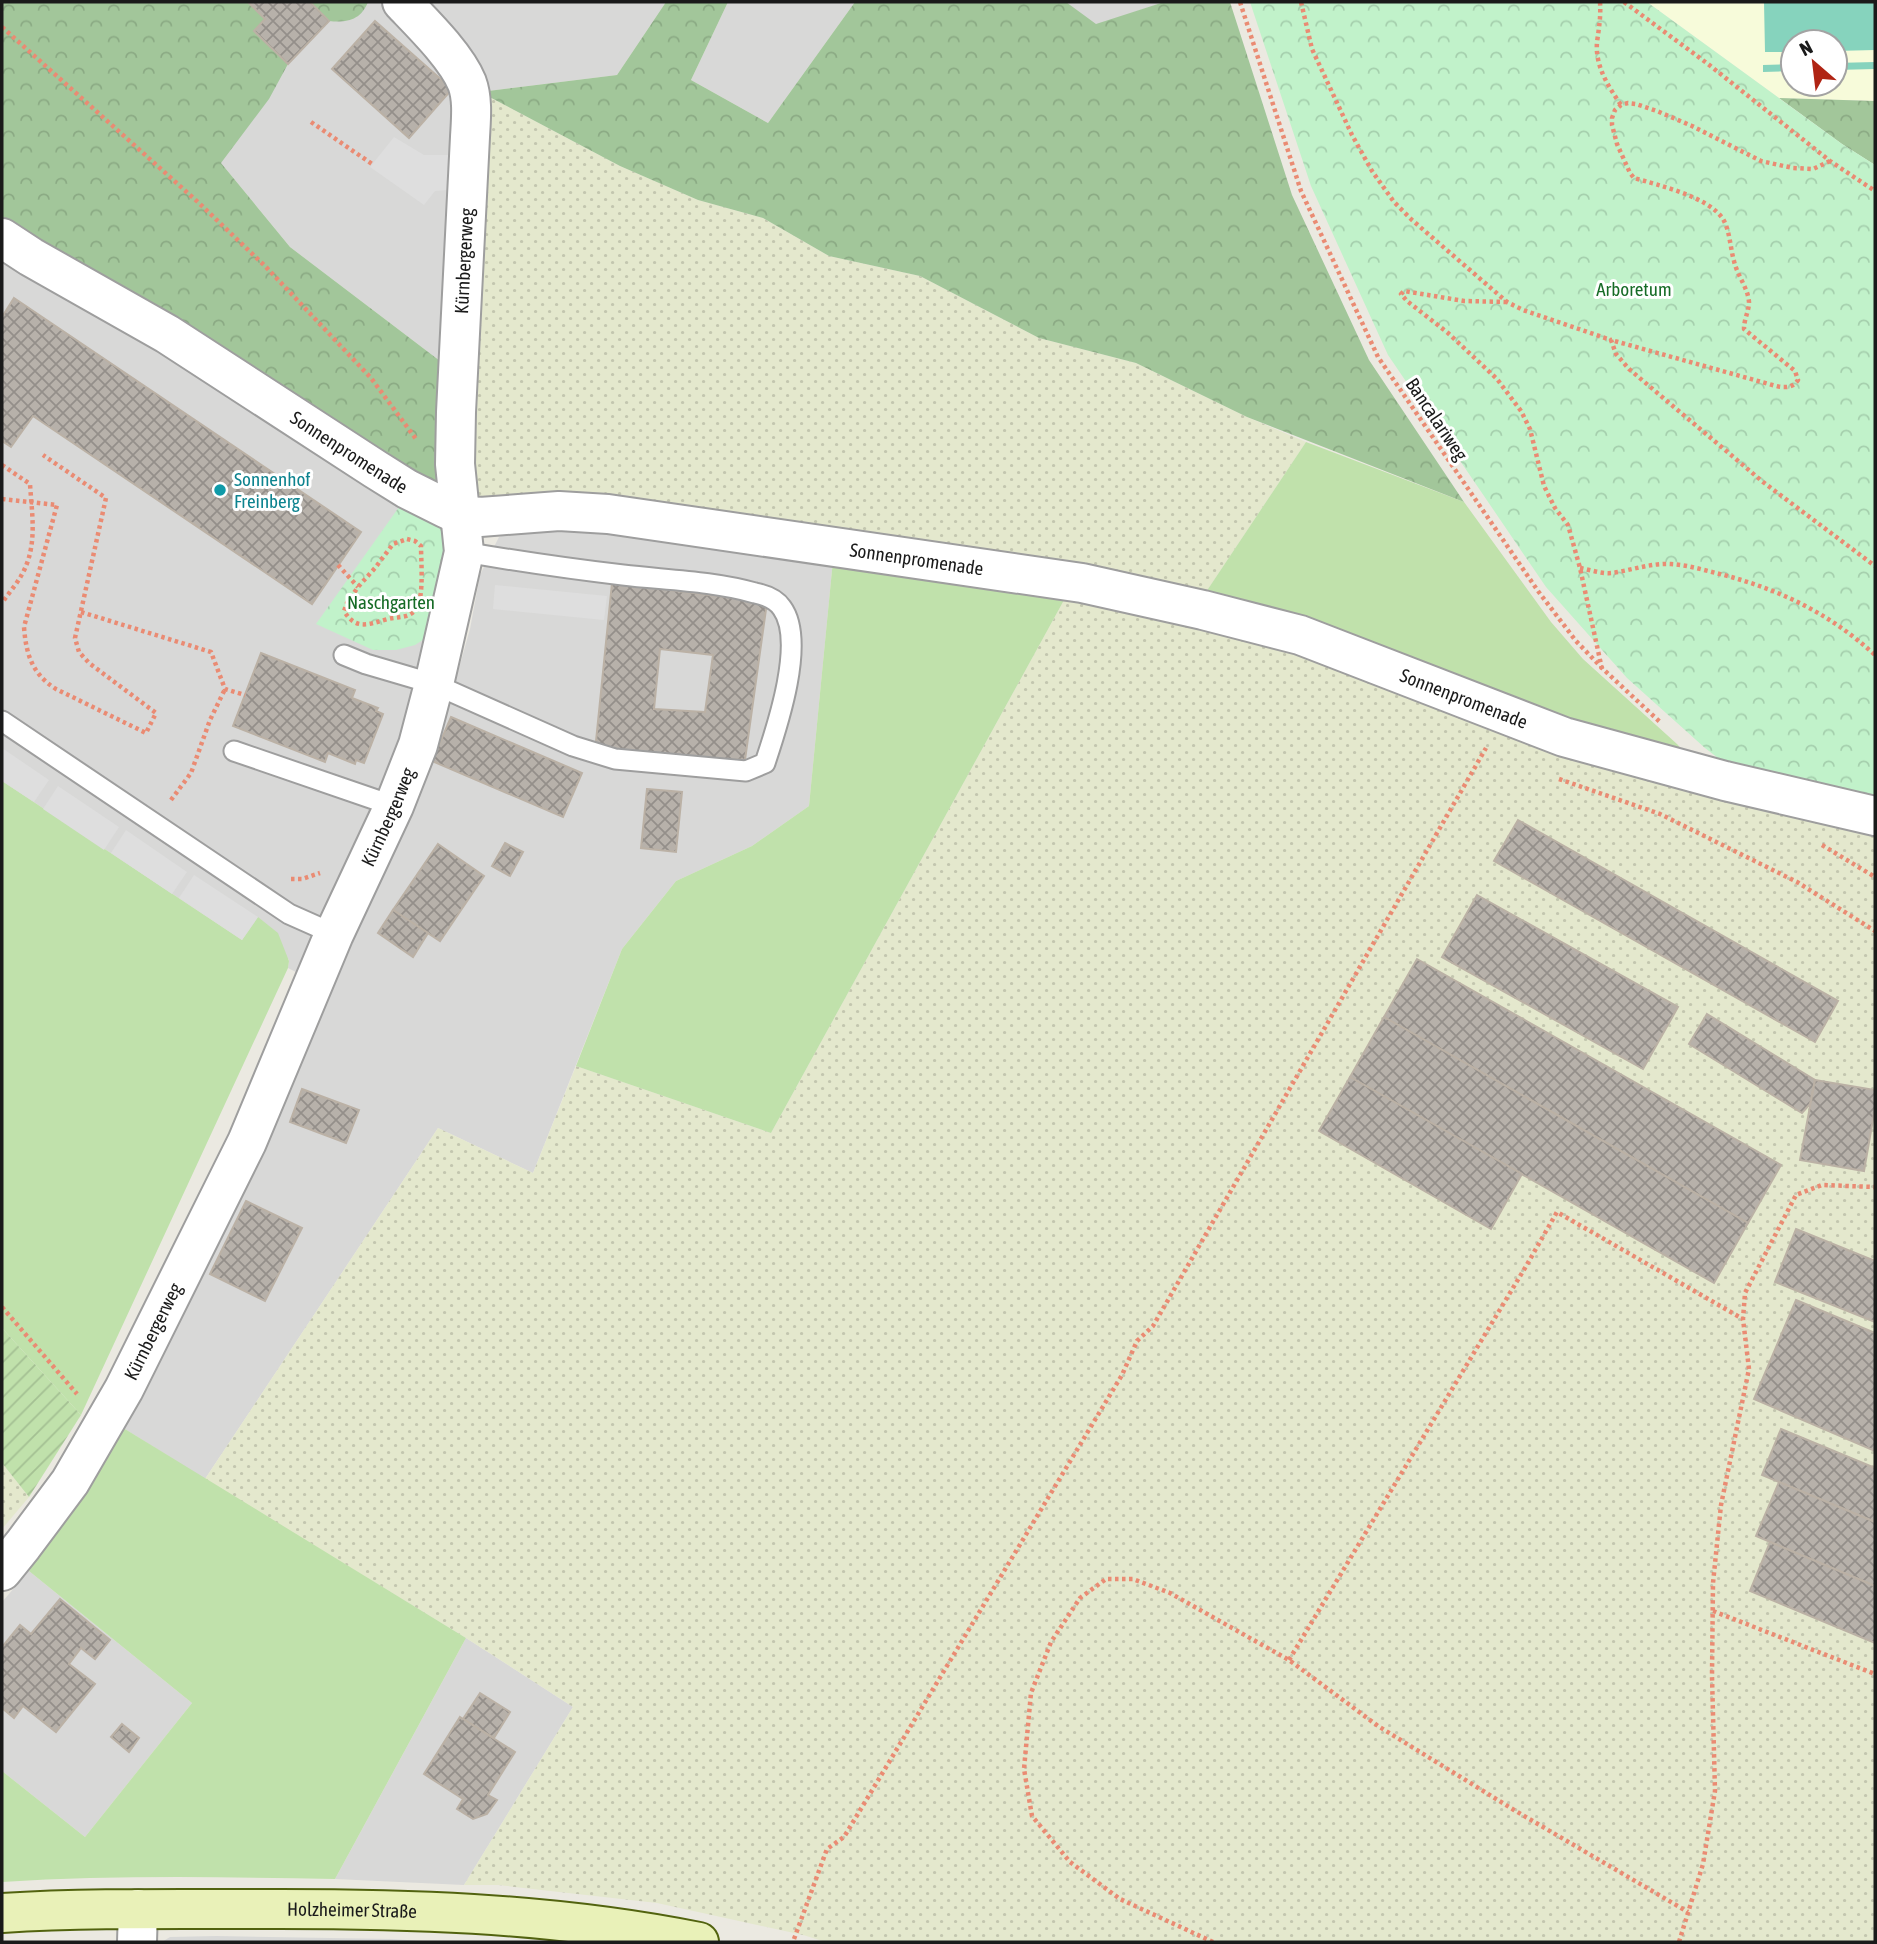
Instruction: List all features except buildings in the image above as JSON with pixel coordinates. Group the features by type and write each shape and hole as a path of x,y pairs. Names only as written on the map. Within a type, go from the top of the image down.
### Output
{"street":[{"name":"Kürnbergerweg","path":"2,1571 70,1482 124,1389 247,1142 334,934 394,806 418,744 435,684 464,552 455,479 471,99 467,82 456,64 402,2"},
{"name":"Sonnenpromenade","path":"2,238 167,334 407,489 460,515 495,517 559,511 608,514 1082,583 1300,635 1563,737 1725,781 1875,816"},
{"name":"Holzheimer Straße","path":"2,1913 138,1926 377,1909 558,1922 659,1934 699,1942"}],"lane":[{"path":"344,655 435,684 573,746 615,759 746,771 765,763 786,690 792,651 788,619 782,607 771,598 752,592 697,583 610,574 464,552"},
{"path":"2,721 289,914 334,934"},
{"path":"234,751 394,806"}],"path":[{"name":"Bancalariweg","path":"1240,2 1301,191 1378,357 1538,591 1576,641 1664,725"},
{"path":"1301,2 1312,49 1352,135 1372,172 1394,202 1507,302 1611,340 1776,386 1791,386 1798,380 1795,371 1744,329 1749,306 1748,295 1734,261 1722,218 1704,203 1629,173 1612,125 1615,110 1621,105 1636,104 1657,111 1692,125 1761,161 1813,169 1830,162"},
{"path":"1600,2 1598,61 1606,82 1621,105"},
{"path":"1624,2 1708,64 1830,162 1875,191"},
{"path":"2,27 190,194 265,266 371,378 418,443"},
{"path":"311,122 372,164"},
{"path":"1507,302 1464,301 1404,291 1401,294 1497,379 1521,411 1530,429 1544,486 1555,508 1568,525 1603,669"},
{"path":"1611,340 1616,354 1629,369 1763,482 1875,566"},
{"path":"2,499 57,505 24,627 26,646 34,667 50,685 146,733 156,713 89,663 79,652 75,638 106,498 43,455"},
{"path":"2,465 30,484 34,535 21,577 2,603"},
{"path":"407,539 421,546 420,601 410,616 390,618 370,625 352,623 344,611 358,587 393,544 407,539"},
{"path":"1580,568 1612,573 1672,564 1755,584 1803,603 1833,621 1875,655"},
{"path":"338,565 358,587"},
{"path":"81,612 211,652 225,689 210,720 191,773 175,795"},
{"path":"225,689 244,695"},
{"path":"794,1939 827,1849 844,1837 1122,1375 1137,1341 1153,1326 1505,714"},
{"path":"1549,776 1660,814 1797,882 1875,931"},
{"path":"1679,1942 1703,1864 1714,1791 1713,1583 1721,1506 1749,1368 1743,1319 1745,1293 1796,1195 1822,1185 1875,1187"},
{"path":"1289,1660 1557,1212 1743,1319"},
{"path":"2,1307 83,1400"},
{"path":"1213,1942 1120,1899 1070,1863 1032,1816 1024,1769 1031,1693 1051,1643 1080,1598 1106,1579 1133,1579 1170,1593 1289,1660 1378,1726 1688,1912"},
{"path":"1713,1611 1875,1674"}],"shaded area":[{"path":"121,2 392,2 417,30 458,102 444,364 290,247 221,163"},
{"path":"426,2 666,2 617,75 480,92"},
{"path":"728,2 855,2 768,123 691,80"},
{"path":"1066,2 1164,2 1096,25"},
{"path":"1647,2 1875,2 1875,101 1779,98"},
{"path":"480,92 620,166 698,200 763,218 829,256 920,276 1039,338 1136,363 1247,417 1306,442 1202,598 478,497 471,489"},
{"path":"394,137 424,155 452,155 448,190 435,191 424,205 370,167"},
{"name":"Sonnenhof Freinberg","path":"2,252 435,518 428,684 300,974 288,968 289,960 258,918 242,940 2,781"},
{"path":"575,522 833,560 809,806 752,846 676,881 622,949 533,1173 438,1128 205,1479 120,1426 450,700 470,629 480,575 499,537 514,529"},
{"path":"495,585 607,596 604,620 493,609"},
{"path":"1069,591 1129,602 1875,824 1875,1942 826,1942 657,1903 498,1885 464,1885 573,1707 466,1638 205,1479 438,1128 533,1173 576,1066 771,1133"},
{"path":"2,748 49,780 34,802 2,781"},
{"path":"58,786 119,827 104,850 43,809"},
{"path":"126,830 187,872 172,894 111,853"},
{"path":"194,875 258,917 242,940 179,898"},
{"path":"2,1463 29,1497 2,1529"},
{"path":"29,1571 192,1703 85,1837 2,1771 2,1602"},
{"path":"466,1638 573,1707 464,1885 335,1879"},
{"path":"170,1937 438,1942 162,1942"}],"green space":[{"path":"2,2 368,2 353,19 329,21 288,64 269,99 221,163 290,247 444,364 440,489 2,221"},
{"path":"666,2 728,2 691,80 768,123 855,2 1066,2 1096,24 1164,2 1230,2 1292,195 1369,360 1464,502 1247,417 1136,363 1039,338 920,276 829,256 763,218 698,200 620,166 480,92 617,75"},
{"name":"Arboretum","path":"1250,2 1647,2 1842,144 1875,165 1875,803 1731,768 1627,678 1546,587 1388,355 1311,186"},
{"path":"1764,2 1875,2 1875,50 1849,51 1849,28 1779,28 1779,52 1765,52"},
{"path":"1875,62 1875,69 1849,70 1849,63"},
{"path":"1779,64 1779,71 1763,72 1763,65"},
{"path":"1779,98 1875,101 1875,165"},
{"path":"1306,442 1464,502 1551,622 1583,659 1688,756 1582,731 1202,598"},
{"name":"Naschgarten","path":"404,500 442,527 445,538 438,618 429,636 415,645 396,650 373,650 316,624"},
{"path":"833,560 1069,591 771,1133 576,1066 622,949 676,881 752,846 809,806"},
{"path":"2,781 242,940 258,917 278,933 289,961 81,1415 2,1328"},
{"path":"2,1328 81,1415 29,1497 2,1463"},
{"path":"120,1426 466,1638 335,1879 127,1877 2,1882 2,1771 85,1837 192,1703 29,1571 67,1518"}],"place":[{"name":"Sonnenhof Freinberg","path":"220,490"}]}
